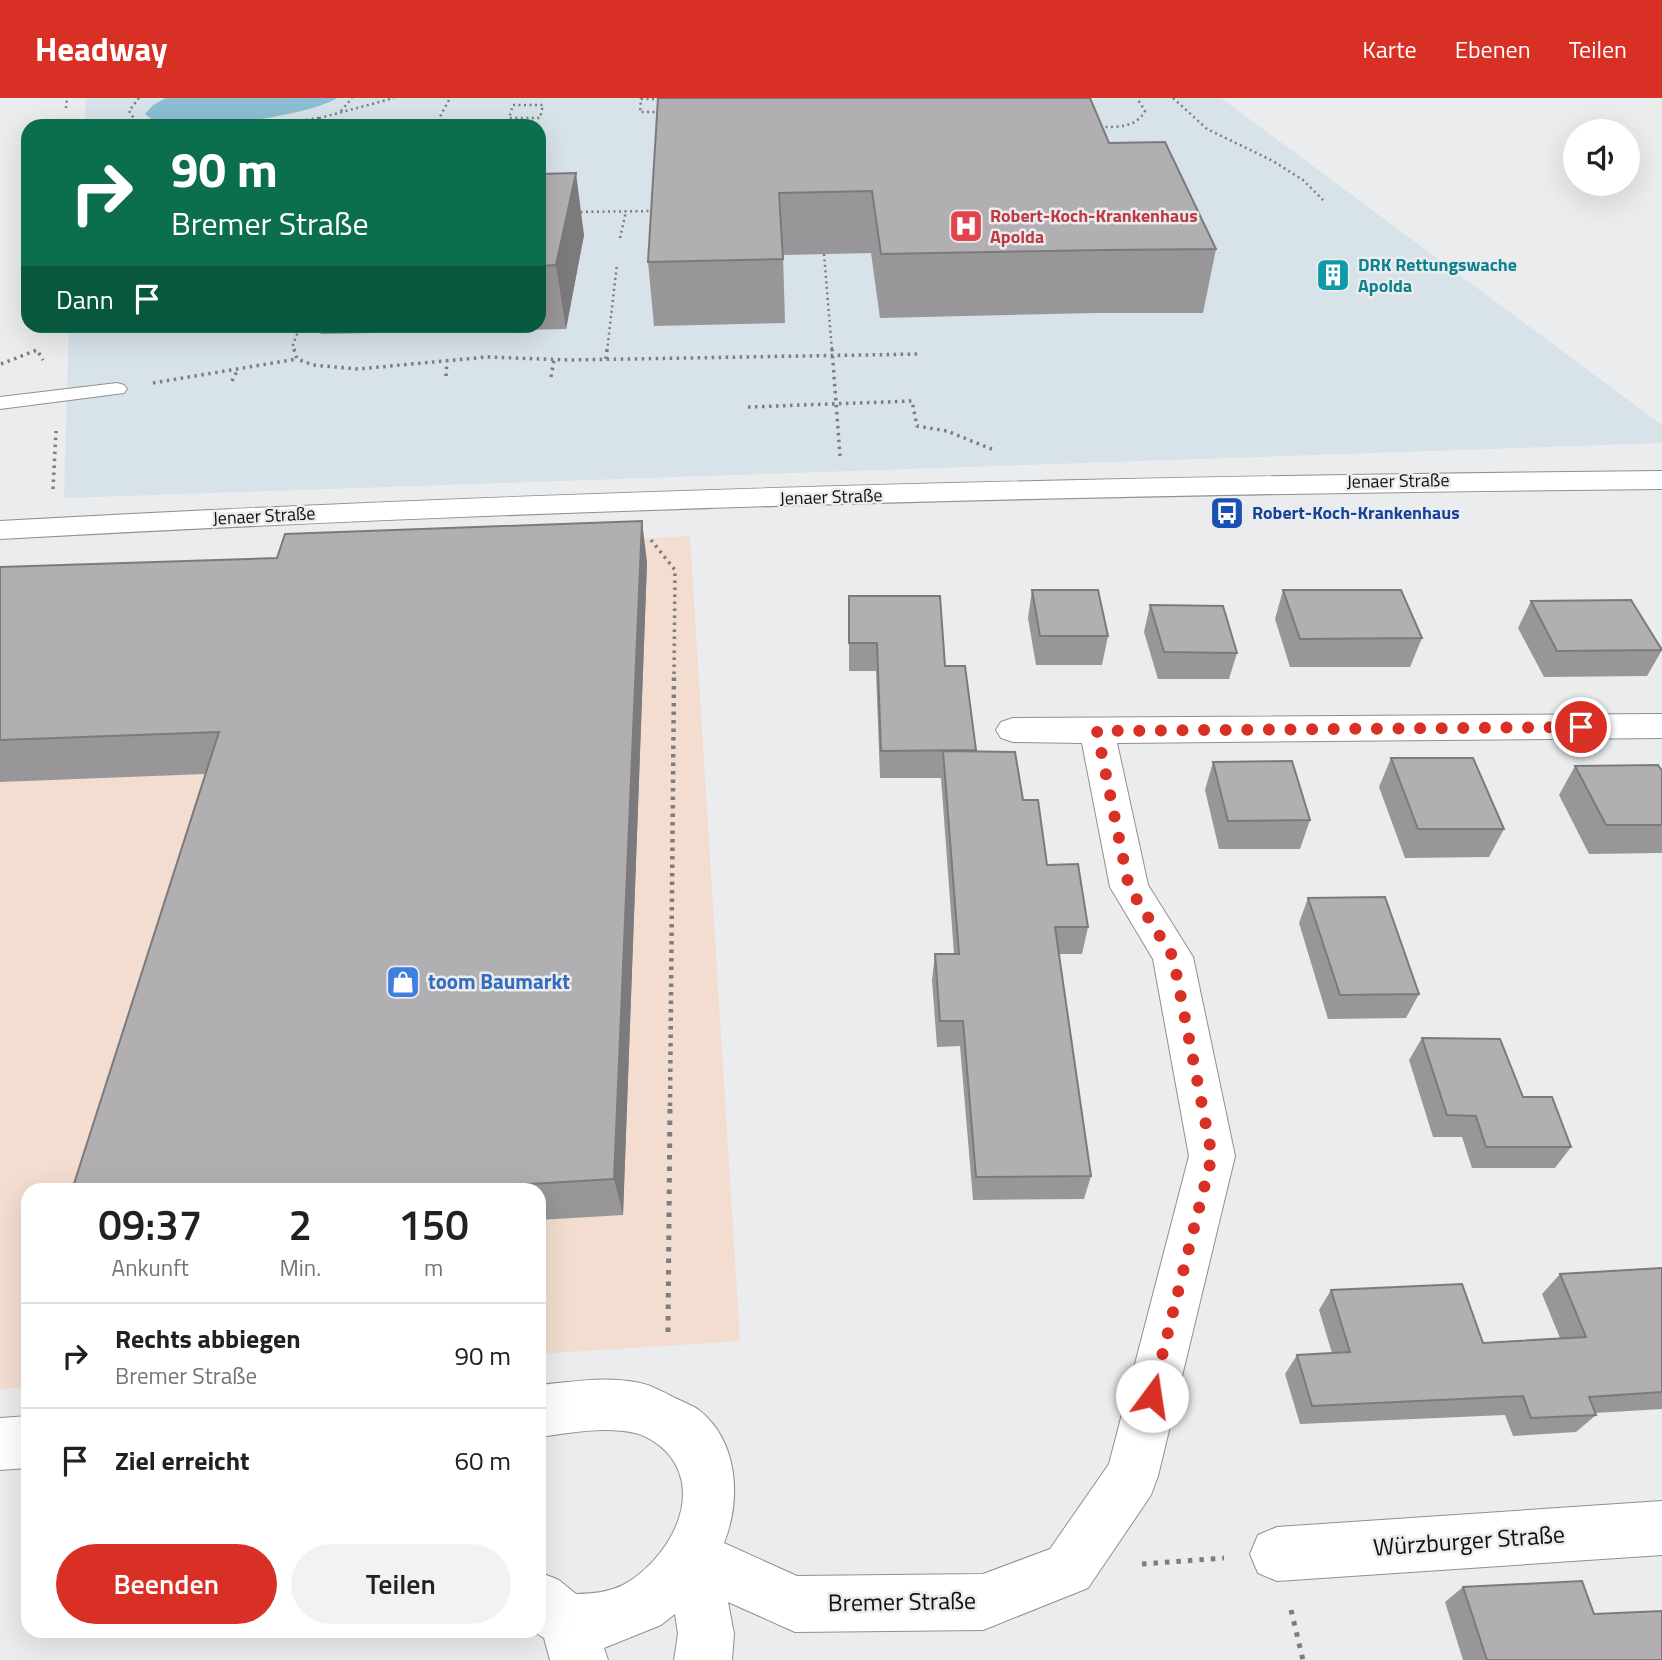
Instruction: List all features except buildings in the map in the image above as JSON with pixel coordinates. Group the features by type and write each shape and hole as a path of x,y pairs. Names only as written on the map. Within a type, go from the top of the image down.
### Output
{"street":[{"name":"Jenaer Straße","path":"0,530 342,512 1241,484 1662,480"},
{"path":"1013,730 1662,726"},
{"path":"1069,1569 1132,1476 1212,1156 1173,957 1129,887 1097,731"},
{"path":"546,1410 589,1406 643,1409 671,1420 693,1440 705,1465 710,1500 701,1539 693,1557 674,1581 629,1614 562,1627"},
{"path":"0,1444 21,1442"},
{"name":"Würzburger Straße","path":"1277,1554 1662,1528"},
{"path":"693,1557 706,1634 703,1660"},
{"name":"Bremer Straße","path":"693,1557 795,1604 983,1602 1069,1569"}],"lane":[{"path":"0,403 117,389"}],"path":[{"path":"66,108 67,98"},
{"path":"134,119 129,111 133,102 139,98"},
{"path":"340,112 352,98"},
{"path":"312,119 394,98"},
{"path":"439,119 450,98"},
{"path":"529,105 530,98"},
{"path":"1092,126 1123,127 1134,124 1141,119 1145,111 1137,98"},
{"path":"1173,98 1207,130 1273,161 1303,180 1323,200"},
{"path":"657,99 672,99 671,111 640,112 641,100 657,99"},
{"path":"529,105 543,105 540,118 509,118 513,106 529,105"},
{"path":"620,238 626,211"},
{"path":"564,212 654,211"},
{"path":"824,254 844,496"},
{"path":"606,359 617,264"},
{"path":"297,333 293,345 297,359"},
{"path":"0,365 37,350"},
{"path":"117,389 297,359 307,365 340,368 475,357 554,360 920,354"},
{"path":"551,377 554,360"},
{"path":"446,376 447,361"},
{"path":"337,377 340,368"},
{"path":"232,381 238,369"},
{"path":"748,407 912,401 917,426 947,431 996,451"},
{"path":"643,530 675,570 668,1332"},
{"path":"1069,1569 1277,1554 1303,1660"}],"shaded area":[{"name":"Robert-Koch-Krankenhaus Apolda","path":"86,98 1221,98 1662,425 1662,443 64,498 69,333 546,333 546,119 85,119"},
{"path":"690,536 740,1341 546,1354 546,1183 21,1183 21,1388 0,1389 0,574"}],"water":[{"path":"166,98 337,98 323,105 261,119 151,119 145,114 153,105"}],"place":[{"name":"Robert-Koch-Krankenhaus Apolda","path":"966,226"},
{"name":"DRK Rettungswache Apolda","path":"1333,275"},
{"name":"Robert-Koch-Krankenhaus","path":"1227,513"},
{"name":"toom Baumarkt","path":"403,982"}],"route":[{"path":"1152,1396 1212,1156 1173,957 1129,887 1097,731 1581,727"}]}
